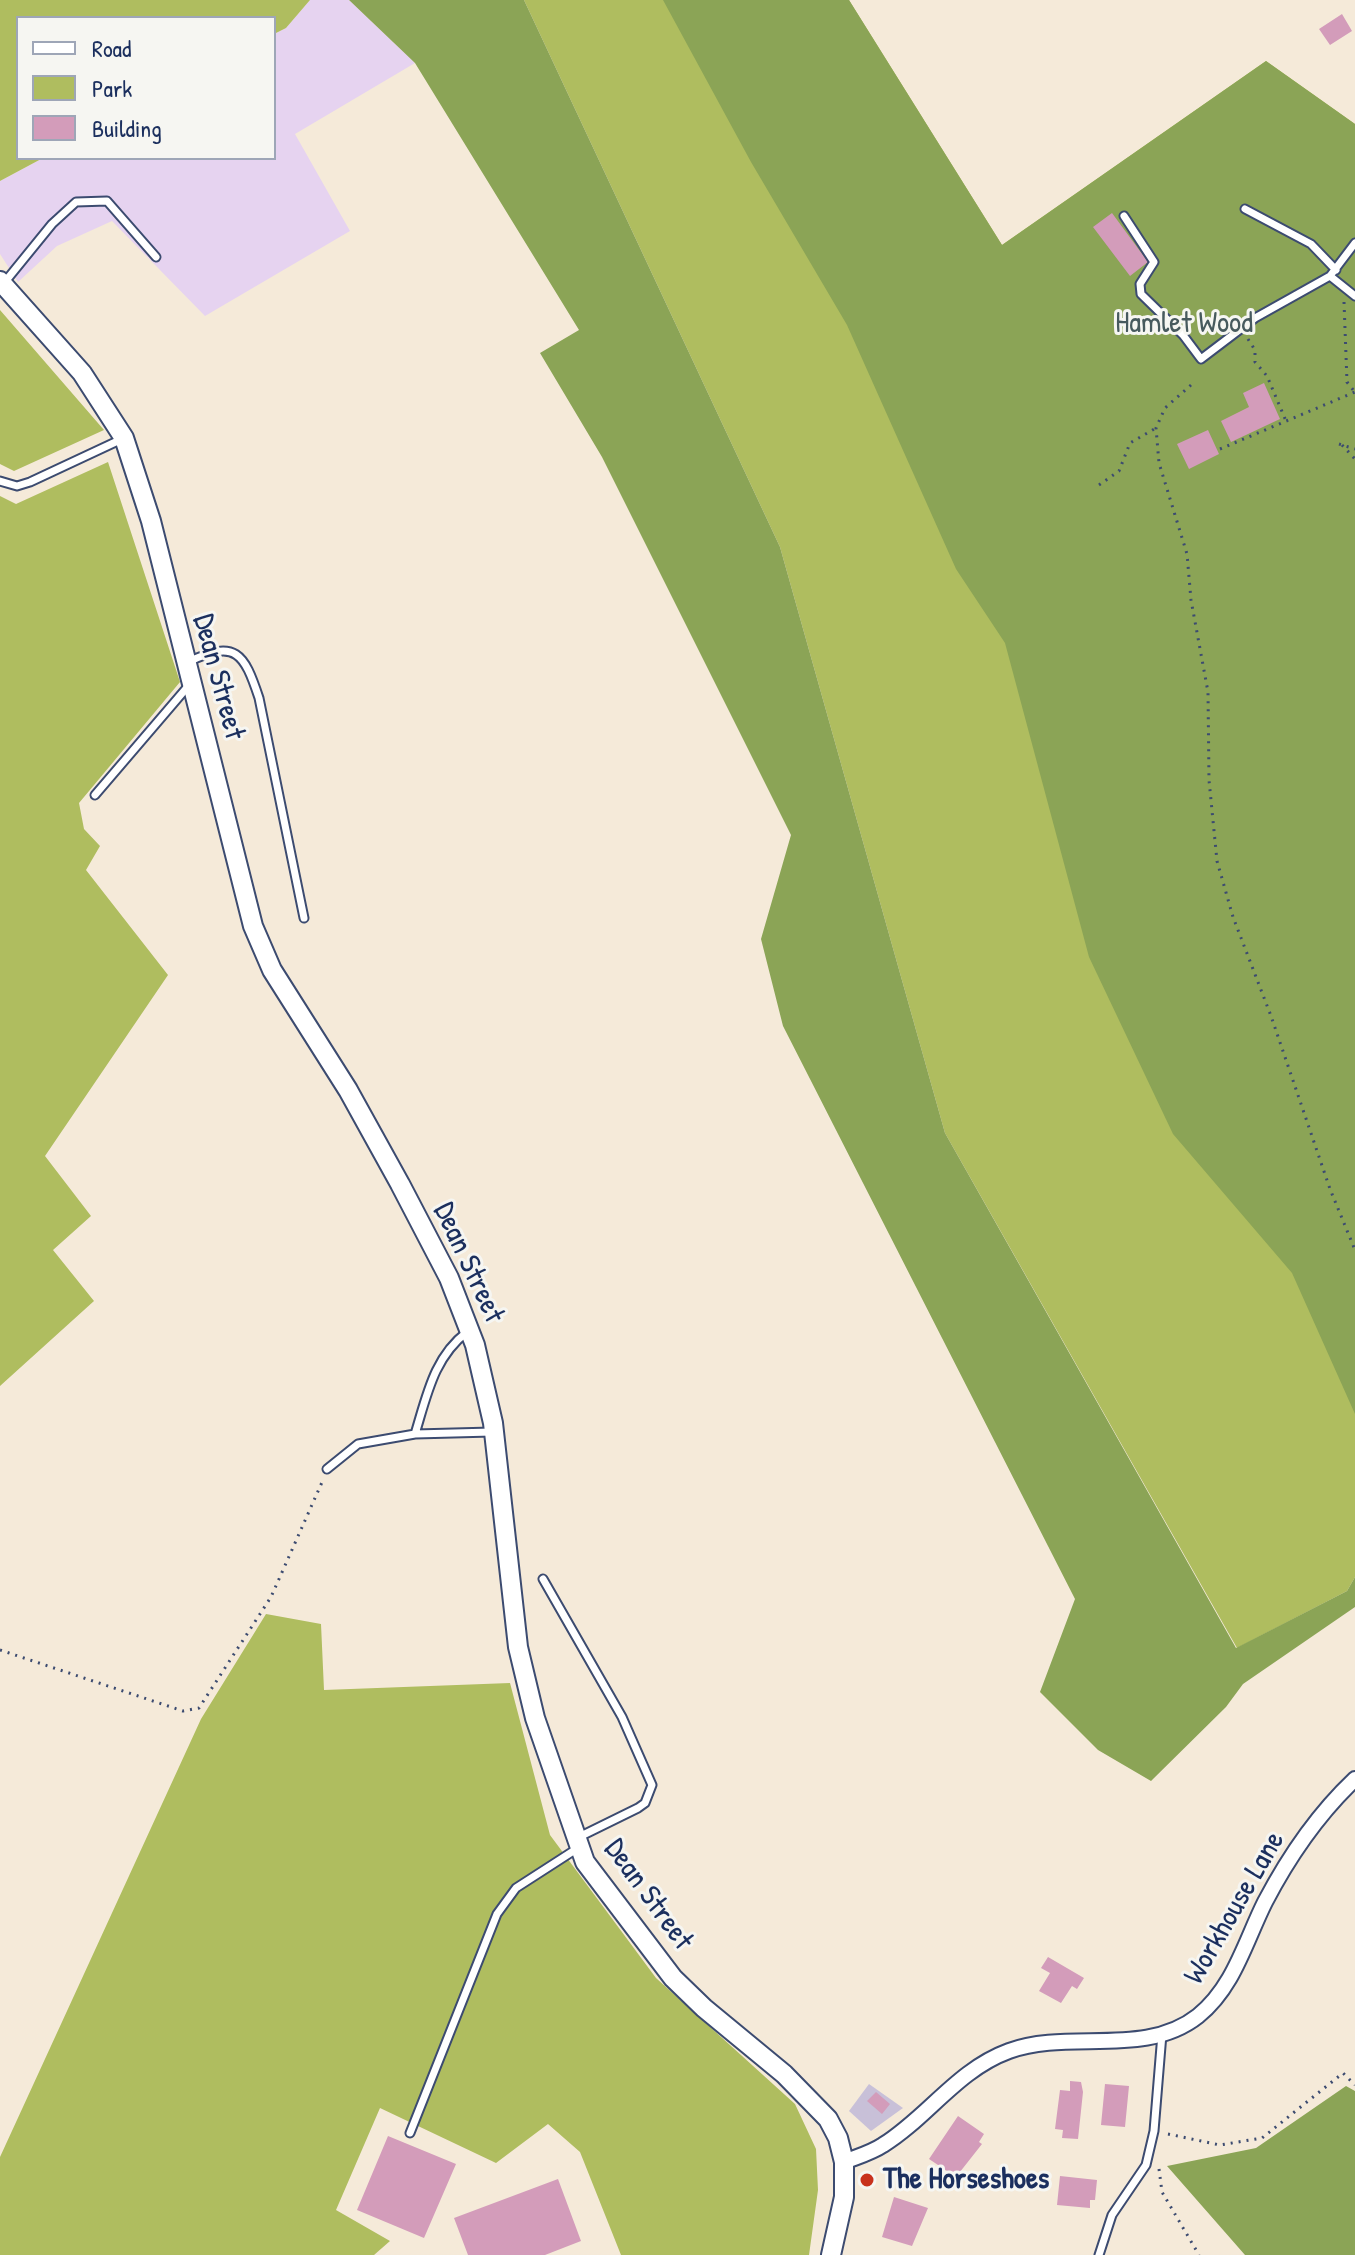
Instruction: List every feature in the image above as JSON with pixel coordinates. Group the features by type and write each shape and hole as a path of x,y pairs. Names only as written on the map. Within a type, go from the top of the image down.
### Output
{"street":[{"name":"Dean Street","path":"1,283 82,373 124,438 139,477 253,926 272,970 348,1090 400,1184 449,1278 469,1330 494,1432 518,1647 535,1718 585,1862 673,1978 704,2008 784,2074 828,2119 838,2138 844,2162 844,2197 831,2255"},
{"name":"Workhouse Lane","path":"844,2162 883,2146 976,2064 1009,2051 1067,2040 1151,2038 1197,2017 1218,1996 1233,1973 1266,1901 1288,1865 1336,1797 1355,1779"}],"lane":[{"path":"1,283 52,224 76,202 107,201 156,257"},
{"path":"1245,209 1249,215 1311,244 1346,290 1355,296"},
{"path":"1124,216 1154,262 1140,284 1141,294 1183,335 1201,359 1268,310 1333,273 1355,243"},
{"path":"0,481 17,486 30,482 124,438"},
{"path":"186,663 222,649 242,656 249,667 259,698 304,918"},
{"path":"95,795 191,684"},
{"path":"415,1434 436,1366 453,1343 469,1330"},
{"path":"327,1469 358,1444 415,1434 494,1432"},
{"path":"410,2133 497,1914 516,1888 578,1842 645,1803 652,1785 622,1717 543,1579"},
{"path":"1099,2255 1112,2215 1146,2165 1154,2131 1162,2034"}],"path":[{"path":"1220,449 1355,392 1349,386 1347,374 1346,290"},
{"path":"1241,330 1252,345 1255,362 1267,376 1286,421"},
{"path":"1191,385 1165,408 1156,428 1159,463 1187,554 1208,692 1213,832 1224,890 1330,1189 1355,1250"},
{"path":"1099,485 1119,471 1130,443 1156,428"},
{"path":"1355,449 1340,444 1355,459"},
{"path":"0,1650 183,1711 199,1708 271,1597 327,1469"},
{"path":"1154,2131 1220,2145 1262,2138 1343,2073 1355,2085"},
{"path":"1158,2162 1162,2192 1199,2255"}],"shaded area":[{"path":"310,0 349,0 415,63 295,134 350,231 205,316 112,221 57,246 18,282 0,254 0,181 39,160 276,160 276,33 286,28"},
{"path":"869,2084 903,2108 871,2131 849,2111"}],"green space":[{"path":"0,0 310,0 286,28 276,33 276,16 16,16 16,160 39,160 0,181"},
{"path":"349,0 524,0 780,547 945,1133 1236,1648 1347,1591 1355,1577 1355,1607 1243,1684 1226,1707 1151,1781 1098,1750 1040,1692 1075,1599 783,1026 761,939 791,835 602,457 540,353 579,330 415,63"},
{"path":"524,0 849,0 1002,245 1266,61 1355,124 1355,1577 1347,1591 1237,1648 945,1133 780,547"},
{"name":"Hamlet Wood","path":"663,0 849,0 1002,245 1266,61 1355,124 1355,1414 1292,1273 1173,1134 1089,957 1005,643 956,569 847,325 751,162"},
{"path":"0,310 104,430 14,471 0,464"},
{"path":"108,462 180,682 79,803 84,829 100,846 86,870 168,975 45,1156 91,1216 53,1250 94,1301 0,1386 0,496 16,504"},
{"path":"266,1614 321,1624 324,1690 510,1683 550,1835 656,1978 795,2104 816,2149 818,2190 809,2255 621,2255 580,2152 548,2124 496,2163 380,2108 336,2210 390,2241 374,2255 0,2255 0,2157 201,1719"},
{"path":"1346,2086 1355,2091 1355,2255 1245,2255 1167,2166 1256,2148"}],"building":[{"path":"1342,14 1352,31 1330,45 1319,29"},
{"path":"1112,213 1148,262 1130,276 1093,227"},
{"path":"1264,383 1280,419 1231,442 1221,421 1249,407 1243,393"},
{"path":"1208,430 1219,454 1189,469 1177,444"},
{"path":"1048,1957 1084,1978 1077,1989 1072,1986 1061,2003 1039,1991 1050,1973 1041,1968"},
{"path":"1070,2081 1081,2082 1083,2092 1078,2139 1062,2138 1063,2130 1055,2129 1060,2090 1070,2091"},
{"path":"1105,2084 1129,2086 1125,2127 1101,2125"},
{"path":"876,2092 890,2104 882,2114 867,2101"},
{"path":"958,2116 984,2134 979,2142 982,2144 956,2177 929,2159"},
{"path":"388,2136 456,2164 424,2238 357,2210"},
{"path":"1060,2176 1097,2180 1095,2200 1090,2200 1090,2208 1057,2205"},
{"path":"558,2179 581,2241 545,2255 468,2255 454,2218"},
{"path":"894,2197 928,2208 912,2246 882,2237"}],"place":[{"name":"The Horseshoes","path":"867,2180"}]}
